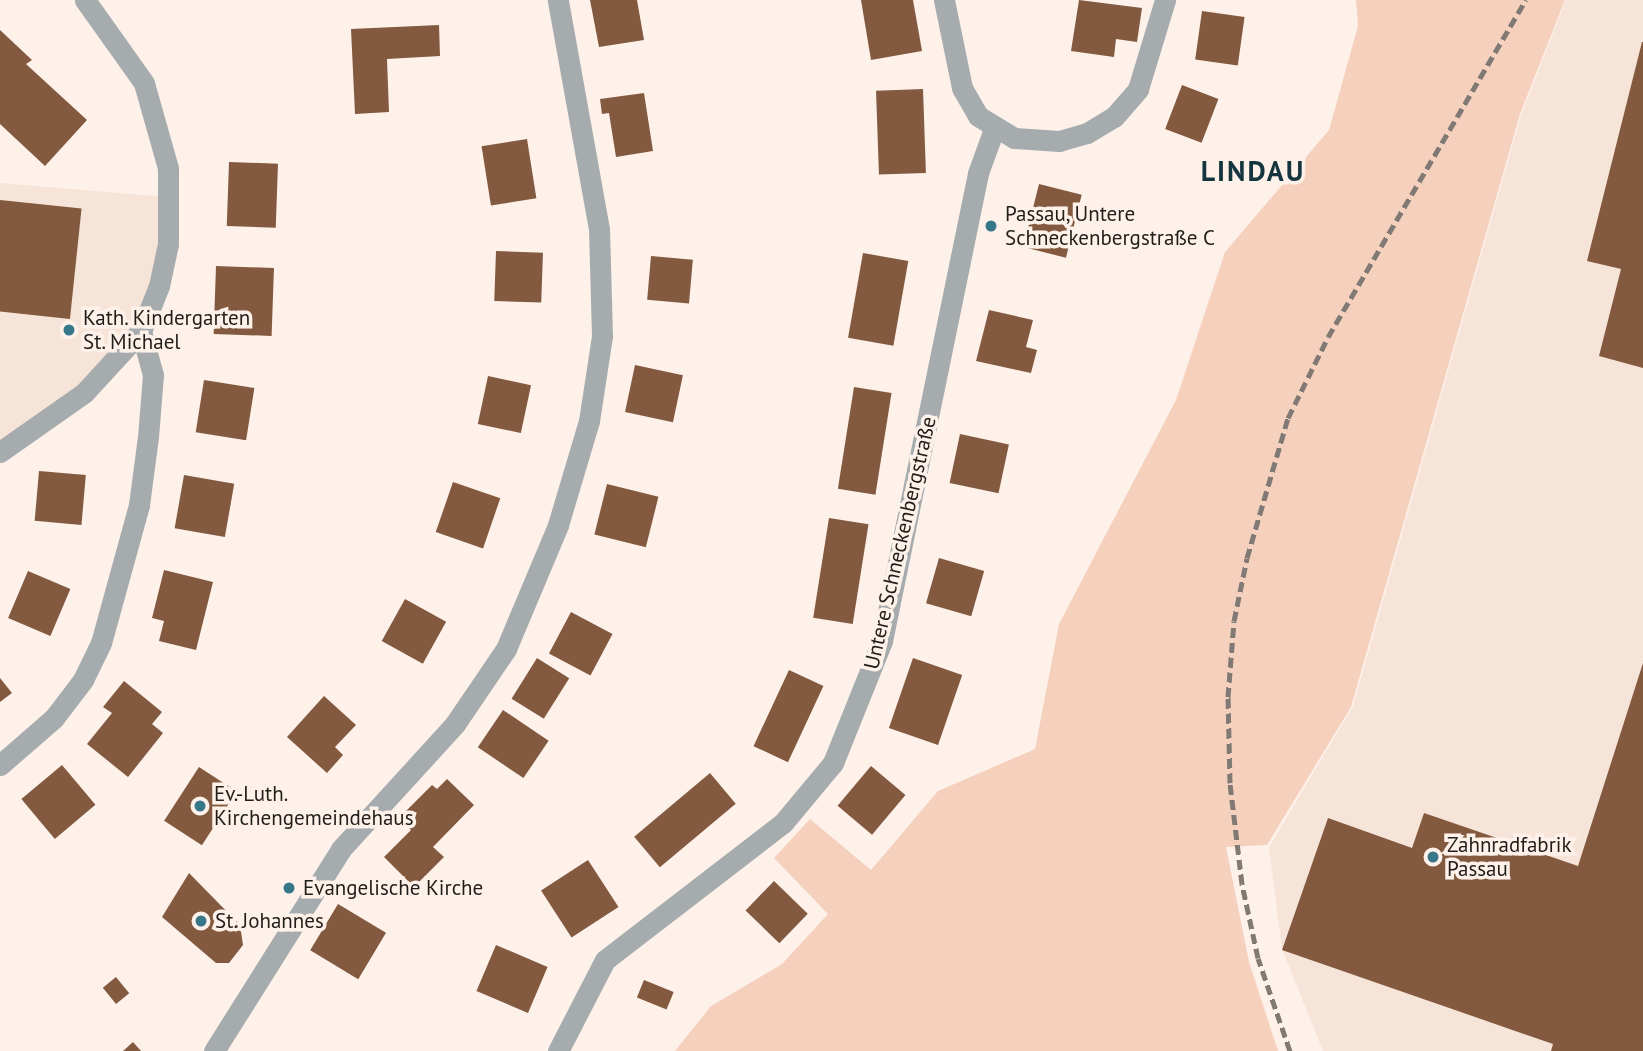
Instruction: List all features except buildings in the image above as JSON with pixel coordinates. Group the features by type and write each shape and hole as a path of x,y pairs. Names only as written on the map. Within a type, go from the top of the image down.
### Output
{"street":[{"path":"0,452 84,393 141,331 159,286 168,244 168,168 144,83 85,0"},
{"path":"214,1051 341,849 455,723 506,649 558,525 589,421 602,336 599,229 558,0"},
{"path":"944,0 962,88 978,116 994,129 1014,138 1059,141 1087,133 1114,117 1138,89 1165,0"},
{"name":"Untere Schneckenbergstraße","path":"558,1051 605,960 783,822 838,753 882,641 978,173 994,129"},
{"path":"0,765 54,718 83,680 101,643 139,505 148,437 153,375 141,331"}],"shaded area":[{"path":"1356,0 1565,0 1520,114 1351,707 1267,845 1226,847 1249,962 1278,1051 675,1051 711,1006 782,964 828,914 774,858 810,819 871,870 938,791 1035,749 1059,624 1176,400 1225,252 1329,130 1358,26"},
{"path":"1566,0 1643,0 1643,1051 1323,1051 1282,949 1269,847 1353,706 1521,115"},
{"name":"Kath. Kindergarten St. Michael","path":"0,183 179,198 173,243 114,368 0,453"}],"railway":[{"path":"1290,1051 1258,958 1242,884 1230,783 1228,697 1234,621 1247,558 1288,418 1328,337 1526,0"}],"place":[{"name":"Passau, Untere Schneckenbergstraße C","path":"991,226"},
{"name":"Kath. Kindergarten St. Michael","path":"69,330"},
{"name":"Ev.-Luth. Kirchengemeindehaus","path":"200,806"},
{"name":"Zahnradfabrik Passau","path":"1433,857"},
{"name":"Evangelische Kirche","path":"289,888"},
{"name":"St. Johannes","path":"201,921"}],"district":[{"name":"LINDAU","path":"1253,171"}]}
